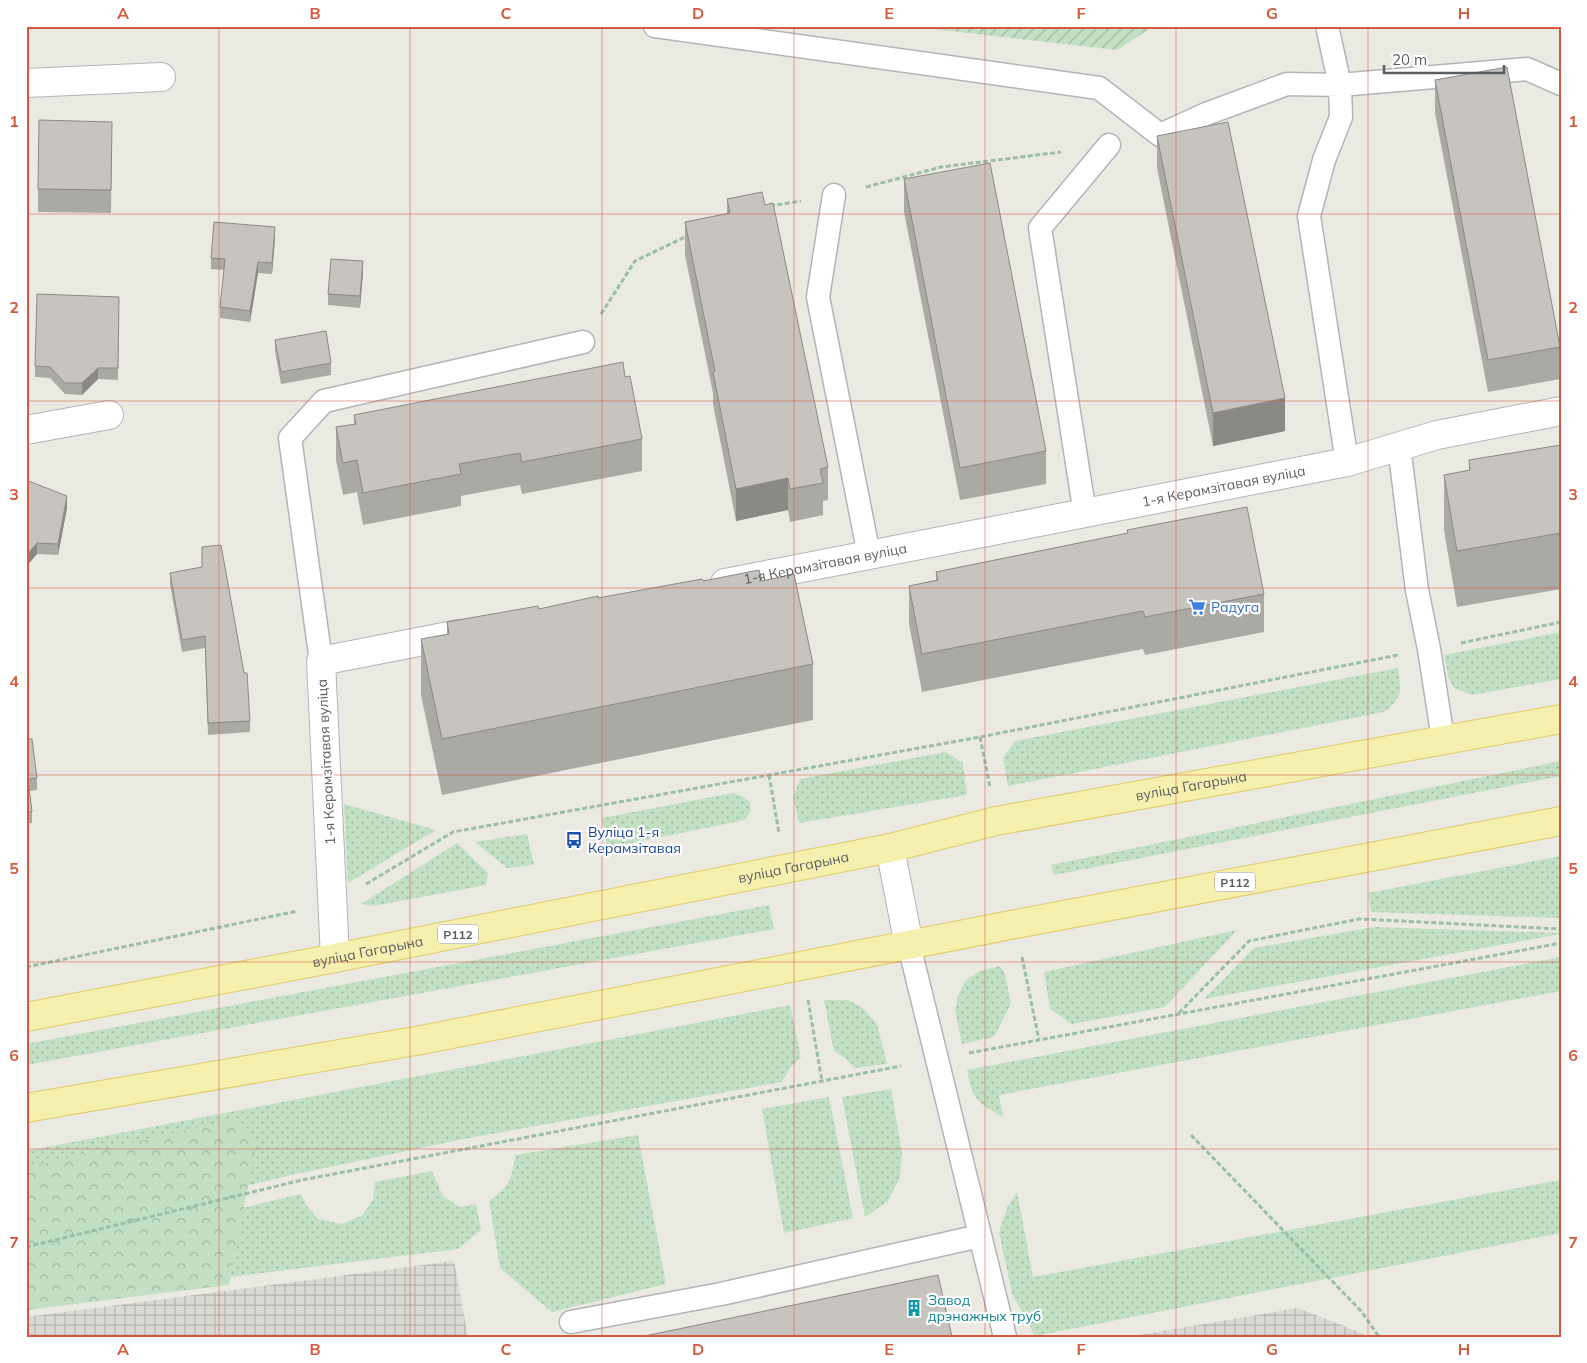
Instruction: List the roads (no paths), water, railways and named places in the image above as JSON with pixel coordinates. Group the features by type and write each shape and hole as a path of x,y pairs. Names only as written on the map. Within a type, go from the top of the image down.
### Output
{"main road":[{"name":"вуліца Гагарына","path":"26,1017 890,848 996,821 1561,718"},
{"name":"Р112","path":"26,1108 421,1040 1561,821"}],"street":[{"path":"26,84 161,77"},
{"name":"1-я Керамзітавая вуліца","path":"702,587 1347,462 1437,435 1561,411"},
{"path":"26,430 109,415"},
{"name":"1-я Керамзітавая вуліца","path":"335,958 321,661 487,629"},
{"path":"890,848 909,945"}],"lane":[{"path":"654,26 1099,88 1160,135 1206,114 1287,84 1340,85 1527,69 1561,84"},
{"path":"1327,26 1340,85 1341,117 1324,160 1309,216 1347,462"},
{"path":"1085,514 1040,228 1109,145"},
{"path":"834,195 818,297 869,555"},
{"path":"321,661 290,438 324,401 583,342"},
{"path":"1399,446 1417,590 1429,649 1443,739"},
{"path":"909,945 1005,1337"},
{"path":"571,1322 721,1294 980,1236"}],"place":[{"name":"Радуга","path":"1197,607"},
{"name":"Вуліца 1-я Керамзітавая","path":"574,840"},
{"name":"Завод дрэнажных труб","path":"914,1308"}]}
